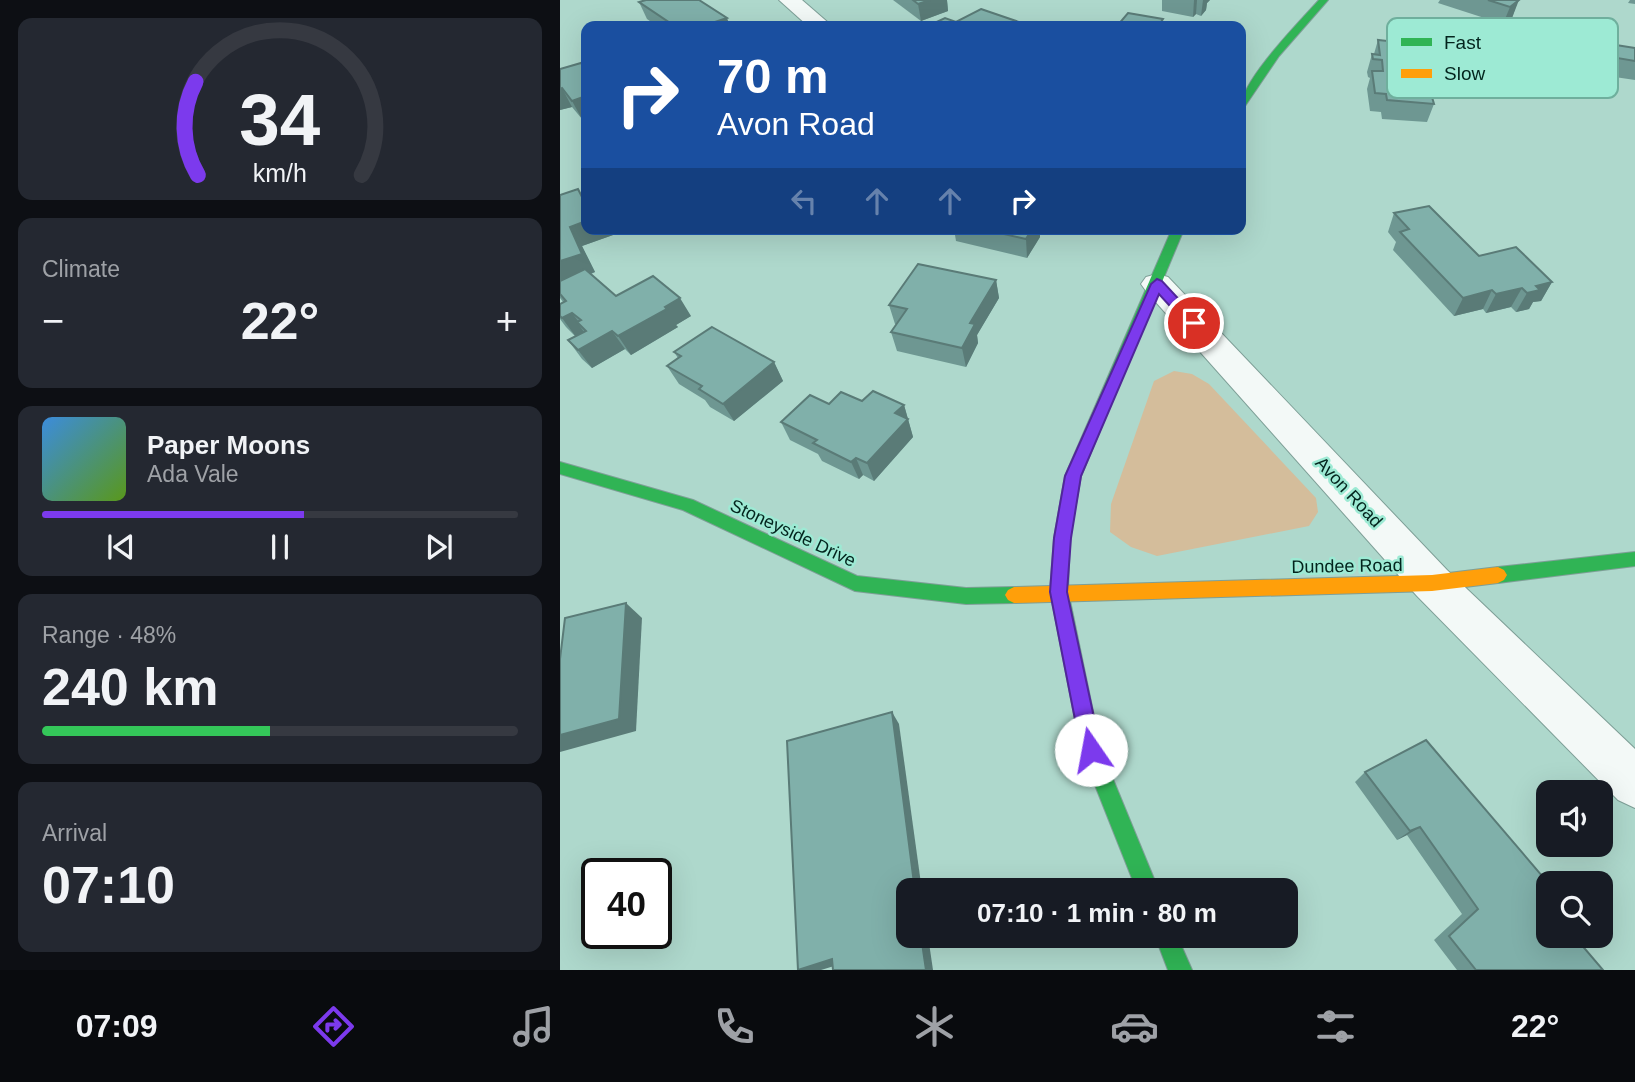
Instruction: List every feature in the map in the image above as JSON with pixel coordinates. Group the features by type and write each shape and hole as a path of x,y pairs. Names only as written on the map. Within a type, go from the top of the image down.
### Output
{"street":[{"path":"789,0 815,21"},
{"path":"1246,97 1276,54 1324,0"},
{"path":"1143,878 1091,750 1059,592 1062,538 1073,476 1176,235"},
{"name":"Avon Road","path":"1157,284 1432,583 1635,783"},
{"name":"Stoneyside Drive","path":"560,468 687,505 855,583 966,596 1059,592"},
{"name":"Dundee Road","path":"1059,592 1432,583 1635,559"},
{"path":"1171,948 1180,970"}],"shaded area":[{"path":"1174,371 1192,374 1209,384 1316,498 1318,512 1309,526 1157,556 1131,547 1110,532 1111,504 1154,381"}],"building":[{"path":"699,0 727,18 718,21 667,21 639,2"},
{"path":"913,0 930,0 918,4"},
{"path":"1488,0 1519,0 1510,7"},
{"path":"981,9 1016,21 958,21"},
{"path":"1128,13 1163,19 1162,21 1121,21"},
{"path":"1378,40 1387,41 1387,98 1432,98 1434,104 1387,100 1386,94 1375,93 1372,71 1383,71 1382,60 1373,59 1372,54 1380,55"},
{"path":"1618,45 1635,48 1635,61 1618,58"},
{"path":"581,63 581,98 572,101 562,88 560,89 560,69"},
{"path":"578,189 581,195 581,223 570,227 582,254 560,261 560,195"},
{"path":"1429,206 1479,256 1516,247 1552,282 1536,286 1540,290 1527,293 1522,288 1496,294 1492,290 1463,298 1400,232 1409,229 1394,213"},
{"path":"1008,235 1028,235 1026,239"},
{"path":"918,264 996,280 970,323 975,324 962,348 891,332 907,309 889,305"},
{"path":"585,269 616,296 653,276 680,298 665,307 667,309 618,336 612,331 578,350 568,340 586,331 577,322 581,320 572,313 562,318 560,316 560,304 566,301 560,294 560,281"},
{"path":"712,327 774,362 723,404 699,389 702,386 667,366 681,356 674,352"},
{"path":"873,391 904,405 895,413 908,419 867,463 856,458 851,462 813,443 817,440 781,422 810,395 829,404 841,392 862,401"},
{"path":"626,603 619,719 560,735 560,659 565,618"},
{"path":"892,712 913,878 896,878 896,948 923,948 926,970 833,970 832,959 798,970 787,741"},
{"path":"1426,740 1538,871 1536,948 1584,948 1603,970 1476,970 1449,936 1478,909 1420,827 1410,831 1365,772"}],"traffic: fast":[{"path":"1246,97 1276,54 1324,0"},
{"path":"1143,878 1091,750 1059,591 1062,538 1073,476 1175,235"},
{"path":"560,468 687,505 855,583 966,596 1014,595"},
{"path":"1498,575 1635,559"},
{"path":"1171,948 1180,970"}],"traffic: slow":[{"path":"1014,595 1432,583 1498,575"}],"route":[{"path":"1091,750 1059,592 1062,538 1073,476 1157,284 1194,323"}]}
